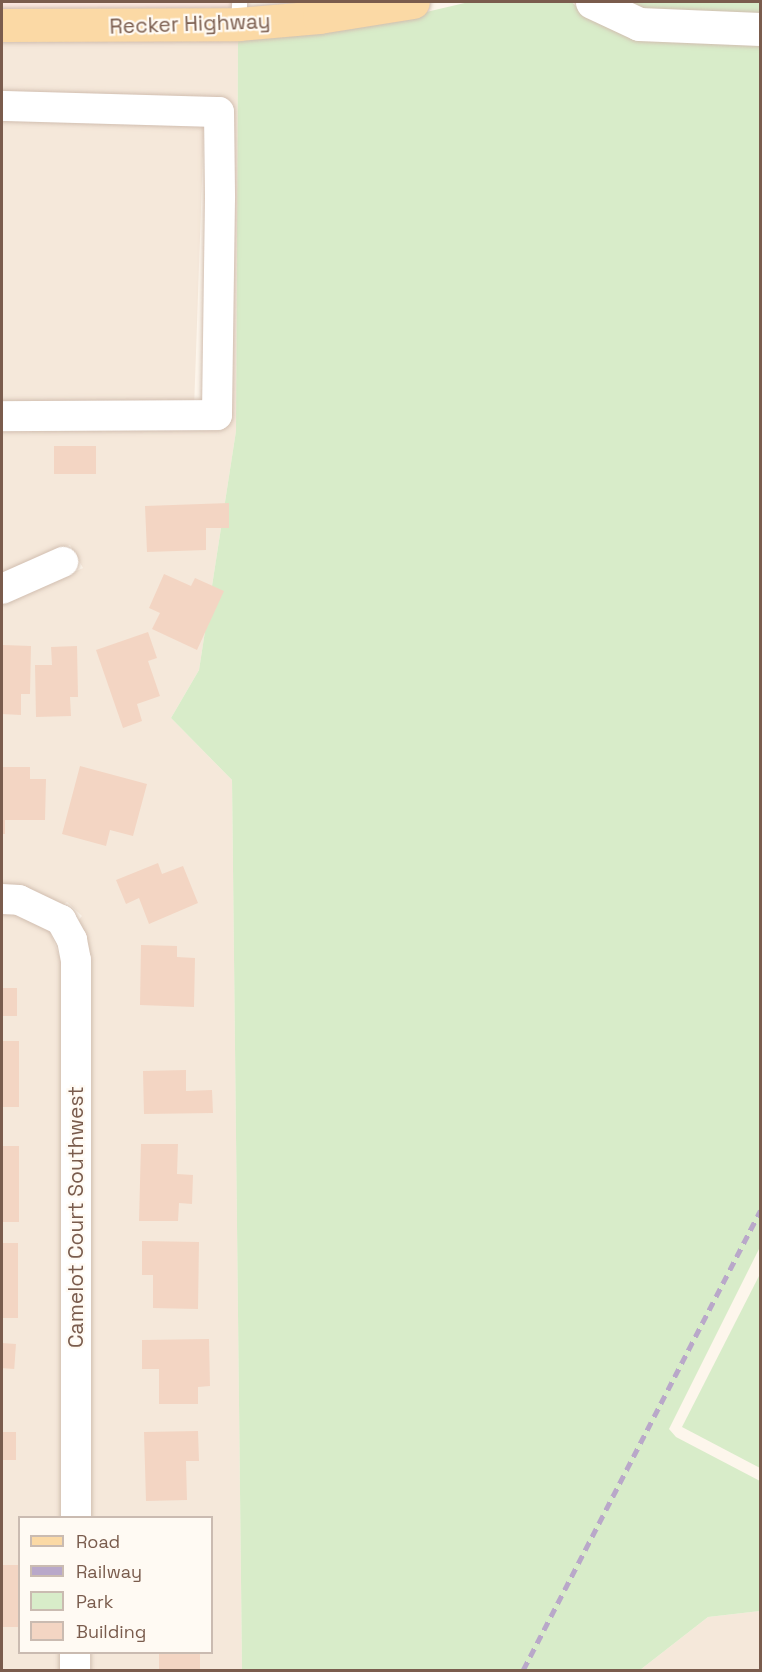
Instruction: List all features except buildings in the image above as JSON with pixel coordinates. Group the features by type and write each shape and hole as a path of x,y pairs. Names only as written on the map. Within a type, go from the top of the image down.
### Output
{"main road":[{"name":"Recker Highway","path":"2,25 238,13 319,17 413,2"}],"street":[{"path":"592,2 639,24 760,29"},
{"path":"2,106 219,112 217,415 2,416"},
{"path":"2,589 63,562"},
{"name":"Camelot Court Southwest","path":"2,899 19,900 61,920 72,940 76,960 76,1516"},
{"path":"75,1654 75,1671"}],"shaded area":[{"path":"2,2 238,2 238,12 2,12"},
{"path":"2,39 238,40 236,431 199,670 171,718 232,780 242,1670 91,1670 91,1654 213,1654 213,1516 91,1516 91,960 78,921 82,916 67,902 62,905 19,886 2,886 2,604 83,568 70,545 2,574 2,430 217,428 235,198 234,112 220,99 2,92"},
{"path":"2,119 204,126 194,410 2,403"},
{"path":"2,913 16,913 49,929 61,961 61,1516 18,1516 18,1654 60,1654 60,1670 2,1670"},
{"path":"760,1611 760,1670 640,1670 708,1617"}],"green space":[{"path":"469,2 572,2 582,13 760,43 760,1247 669,1429 676,1437 760,1481 760,1611 708,1617 640,1670 242,1670 232,780 171,718 199,670 236,431 238,40 422,13"},
{"path":"622,2 760,2 760,16 644,11"},
{"path":"760,1274 760,1468 682,1427"}],"railway":[{"path":"523,1670 760,1211"}]}
